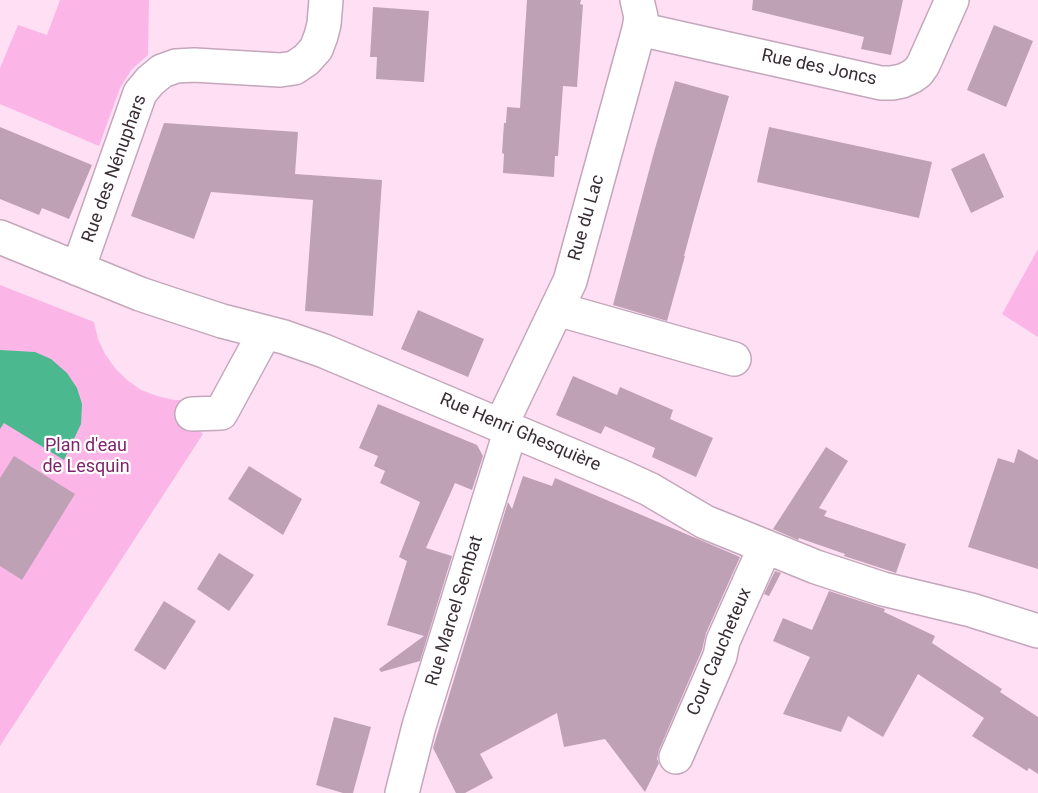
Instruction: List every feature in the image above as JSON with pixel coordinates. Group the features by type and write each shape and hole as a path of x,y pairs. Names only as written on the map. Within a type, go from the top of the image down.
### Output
{"street":[{"name":"Rue des Nénuphars","path":"78,269 140,93 150,81 162,71 176,66 280,70 294,68 306,60 315,49 324,24 326,0"},
{"name":"Rue des Joncs","path":"638,15 880,83 892,83 902,81 918,72 952,0"},
{"name":"Rue du Lac","path":"506,427 570,281 638,15"},
{"name":"Rue Henri Ghesquière","path":"0,237 167,303 324,351 625,478 649,489 705,522 816,567 883,589 971,610 1038,631"},
{"path":"557,309 734,359"},
{"path":"192,414 221,413 265,332"},
{"name":"Rue Marcel Sembat","path":"402,793 419,726 506,427"},
{"name":"Cour Caucheteux","path":"676,757 720,656 723,640 765,547"}],"green space":[{"path":"60,0 149,0 148,55 132,69 120,88 99,146 0,104 0,68 18,25 47,35"},
{"path":"1038,249 1038,337 1002,314"},
{"name":"Plan d'eau de Lesquin","path":"0,285 94,322 98,339 115,368 141,390 174,400 191,400 194,425 203,434 0,746"}],"shaded area":[{"path":"0,350 35,352 51,359 67,373 77,388 82,404 81,424 64,460 4,423 0,429"}],"building":[{"path":"527,0 581,0 580,4 583,5 577,87 563,86 558,156 555,156 554,177 503,173 504,154 502,153 507,107 520,108"},
{"path":"753,0 903,0 891,55 861,49 864,37 752,10"},
{"path":"373,7 429,11 424,82 376,79 377,57 370,57"},
{"path":"994,25 1033,41 1006,107 967,90"},
{"path":"675,81 729,96 667,321 613,305"},
{"path":"164,123 298,132 295,174 382,180 373,316 305,311 313,200 211,192 194,239 131,216"},
{"path":"0,127 92,165 69,219 42,208 39,215 0,199"},
{"path":"769,127 932,162 919,218 757,182"},
{"path":"984,153 1004,197 971,213 951,169"},
{"path":"418,310 484,339 468,377 401,349"},
{"path":"573,376 617,395 620,387 673,410 670,419 713,438 696,477 652,457 655,448 605,426 601,434 556,415"},
{"path":"378,404 477,445 483,456 472,490 455,483 426,548 452,556 420,661 381,672 379,669 424,636 387,625 407,561 399,557 420,502 380,483 385,471 374,466 378,456 359,448"},
{"path":"826,447 848,461 819,508 827,511 824,516 906,544 896,573 799,538 798,540 773,529"},
{"path":"1018,449 1038,460 1038,569 968,547 998,458 1014,463"},
{"path":"14,456 75,494 22,580 0,566 0,478"},
{"path":"249,466 302,499 283,535 228,499"},
{"path":"523,476 552,486 555,478 740,557 706,633 702,650 659,750 657,759 659,763 645,792 605,739 564,747 557,713 480,754 493,778 465,793 456,793 433,748 508,502 512,509"},
{"path":"219,553 254,575 229,611 197,589"},
{"path":"775,571 781,573 769,596 764,594"},
{"path":"829,591 885,609 884,612 935,636 932,643 1002,689 1000,692 1038,717 1038,774 1029,768 1027,771 972,736 984,718 918,674 883,737 848,716 841,732 783,714 810,657 773,641 783,618 812,630"},
{"path":"164,601 196,621 165,670 134,650"},
{"path":"334,717 371,727 353,793 343,793 316,785"}]}
